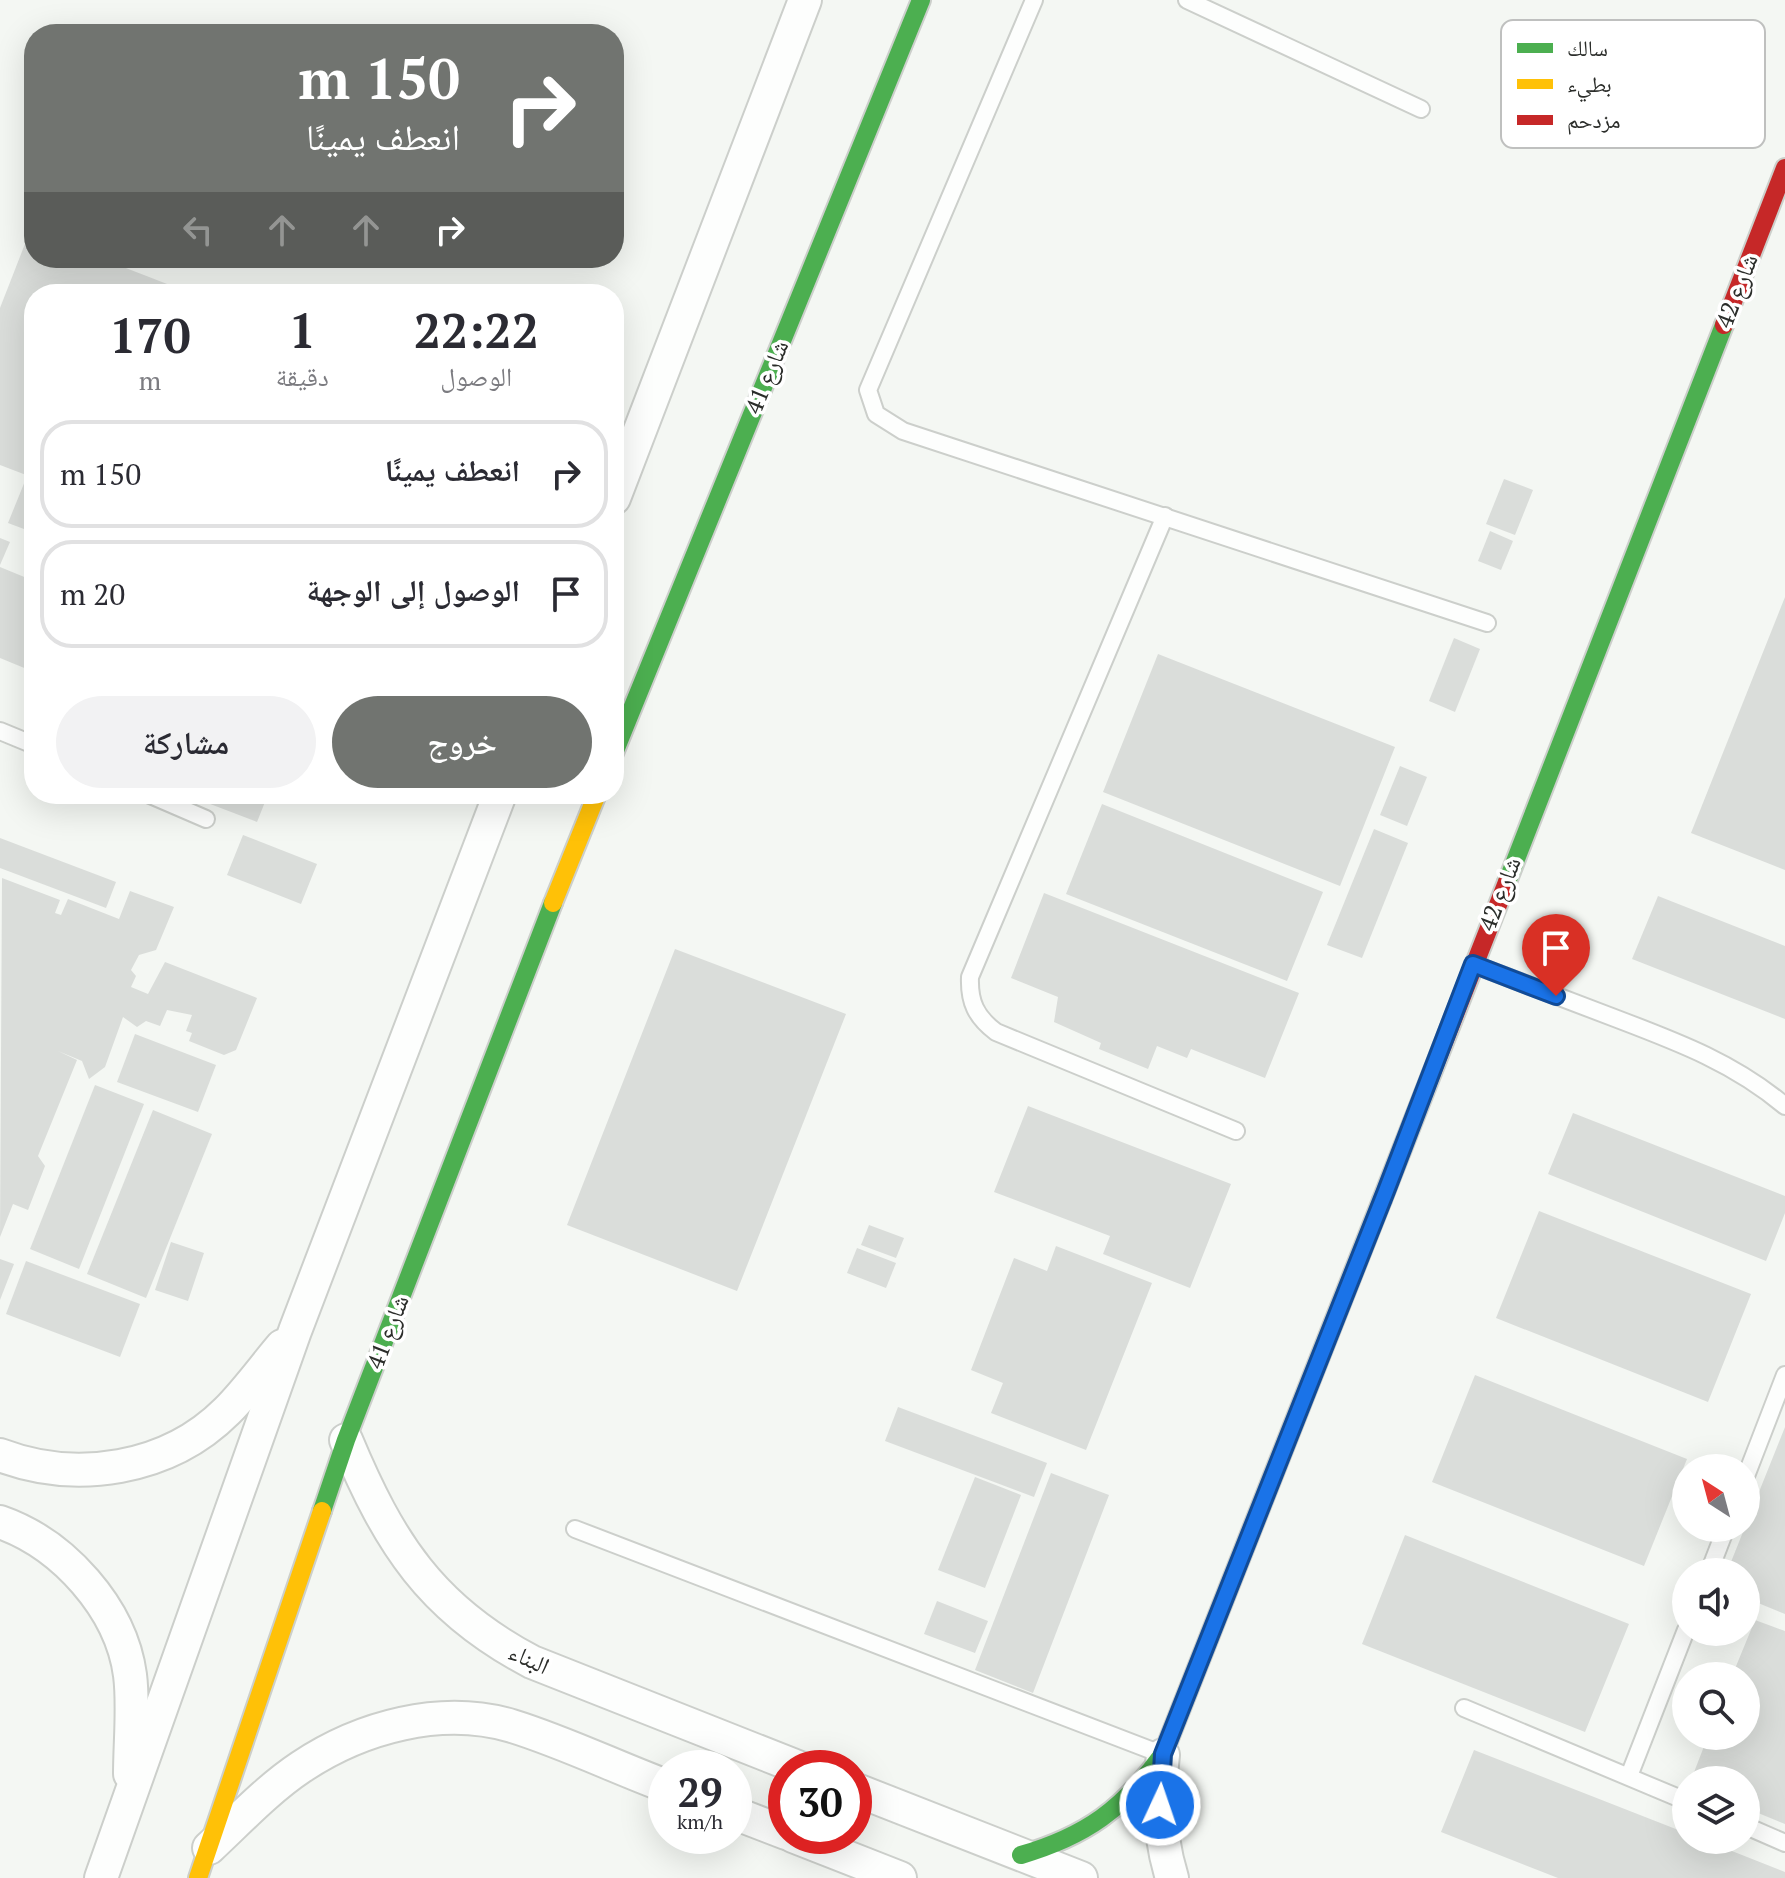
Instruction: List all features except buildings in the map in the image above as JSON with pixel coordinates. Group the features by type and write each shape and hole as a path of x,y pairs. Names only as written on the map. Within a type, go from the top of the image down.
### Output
{"street":[{"path":"624,472 805,0"},
{"name":"شارع 41","path":"624,728 921,0"},
{"name":"شارع 42","path":"1021,1855 1055,1846 1088,1831 1117,1810 1143,1784 1163,1754 1381,1206 1785,168"},
{"path":"101,1878 295,1331 496,804"},
{"name":"شارع 41","path":"198,1878 346,1440 593,804"},
{"path":"0,1455 47,1468 79,1471 111,1468 163,1453 202,1432 226,1411 295,1331"},
{"name":"البناء","path":"346,1440 366,1487 399,1547 436,1594 471,1625 532,1662 768,1755"},
{"path":"0,1522 41,1542 66,1563 89,1586 107,1613 121,1643 130,1675 130,1797"},
{"path":"209,1848 300,1767 332,1749 376,1731 436,1718 472,1717 512,1726 648,1779"},
{"name":"شارع 42","path":"1163,1754 1159,1788 1160,1822 1172,1878"},
{"path":"872,1796 1081,1878"},
{"path":"839,1854 900,1878"}],"lane":[{"path":"1034,0 868,390 876,414 903,431 1487,623"},
{"path":"1187,0 1421,109"},
{"path":"1165,516 970,977 969,993 983,1023 996,1032 1236,1131"},
{"path":"0,731 24,741"},
{"path":"171,804 206,819"},
{"path":"1473,964 1694,1048 1763,1087 1785,1106"},
{"path":"1754,1454 1785,1375"},
{"path":"575,1529 1163,1754"},
{"path":"1629,1776 1680,1646"},
{"path":"1464,1708 1672,1795"},
{"path":"1760,1832 1785,1843"}],"traffic: fast":[{"path":"624,728 921,0"},
{"path":"1507,882 1724,325"},
{"path":"322,1511 346,1440 553,903"},
{"path":"1021,1855 1065,1839 1101,1818 1133,1790 1163,1754 1382,1200"}],"traffic: slow":[{"path":"553,903 593,804"},
{"path":"198,1878 322,1511"}],"traffic: jam":[{"path":"1724,325 1785,168"},
{"path":"1382,1200 1507,882"}],"route":[{"path":"1160,1805 1163,1754 1473,964 1556,996"}]}
